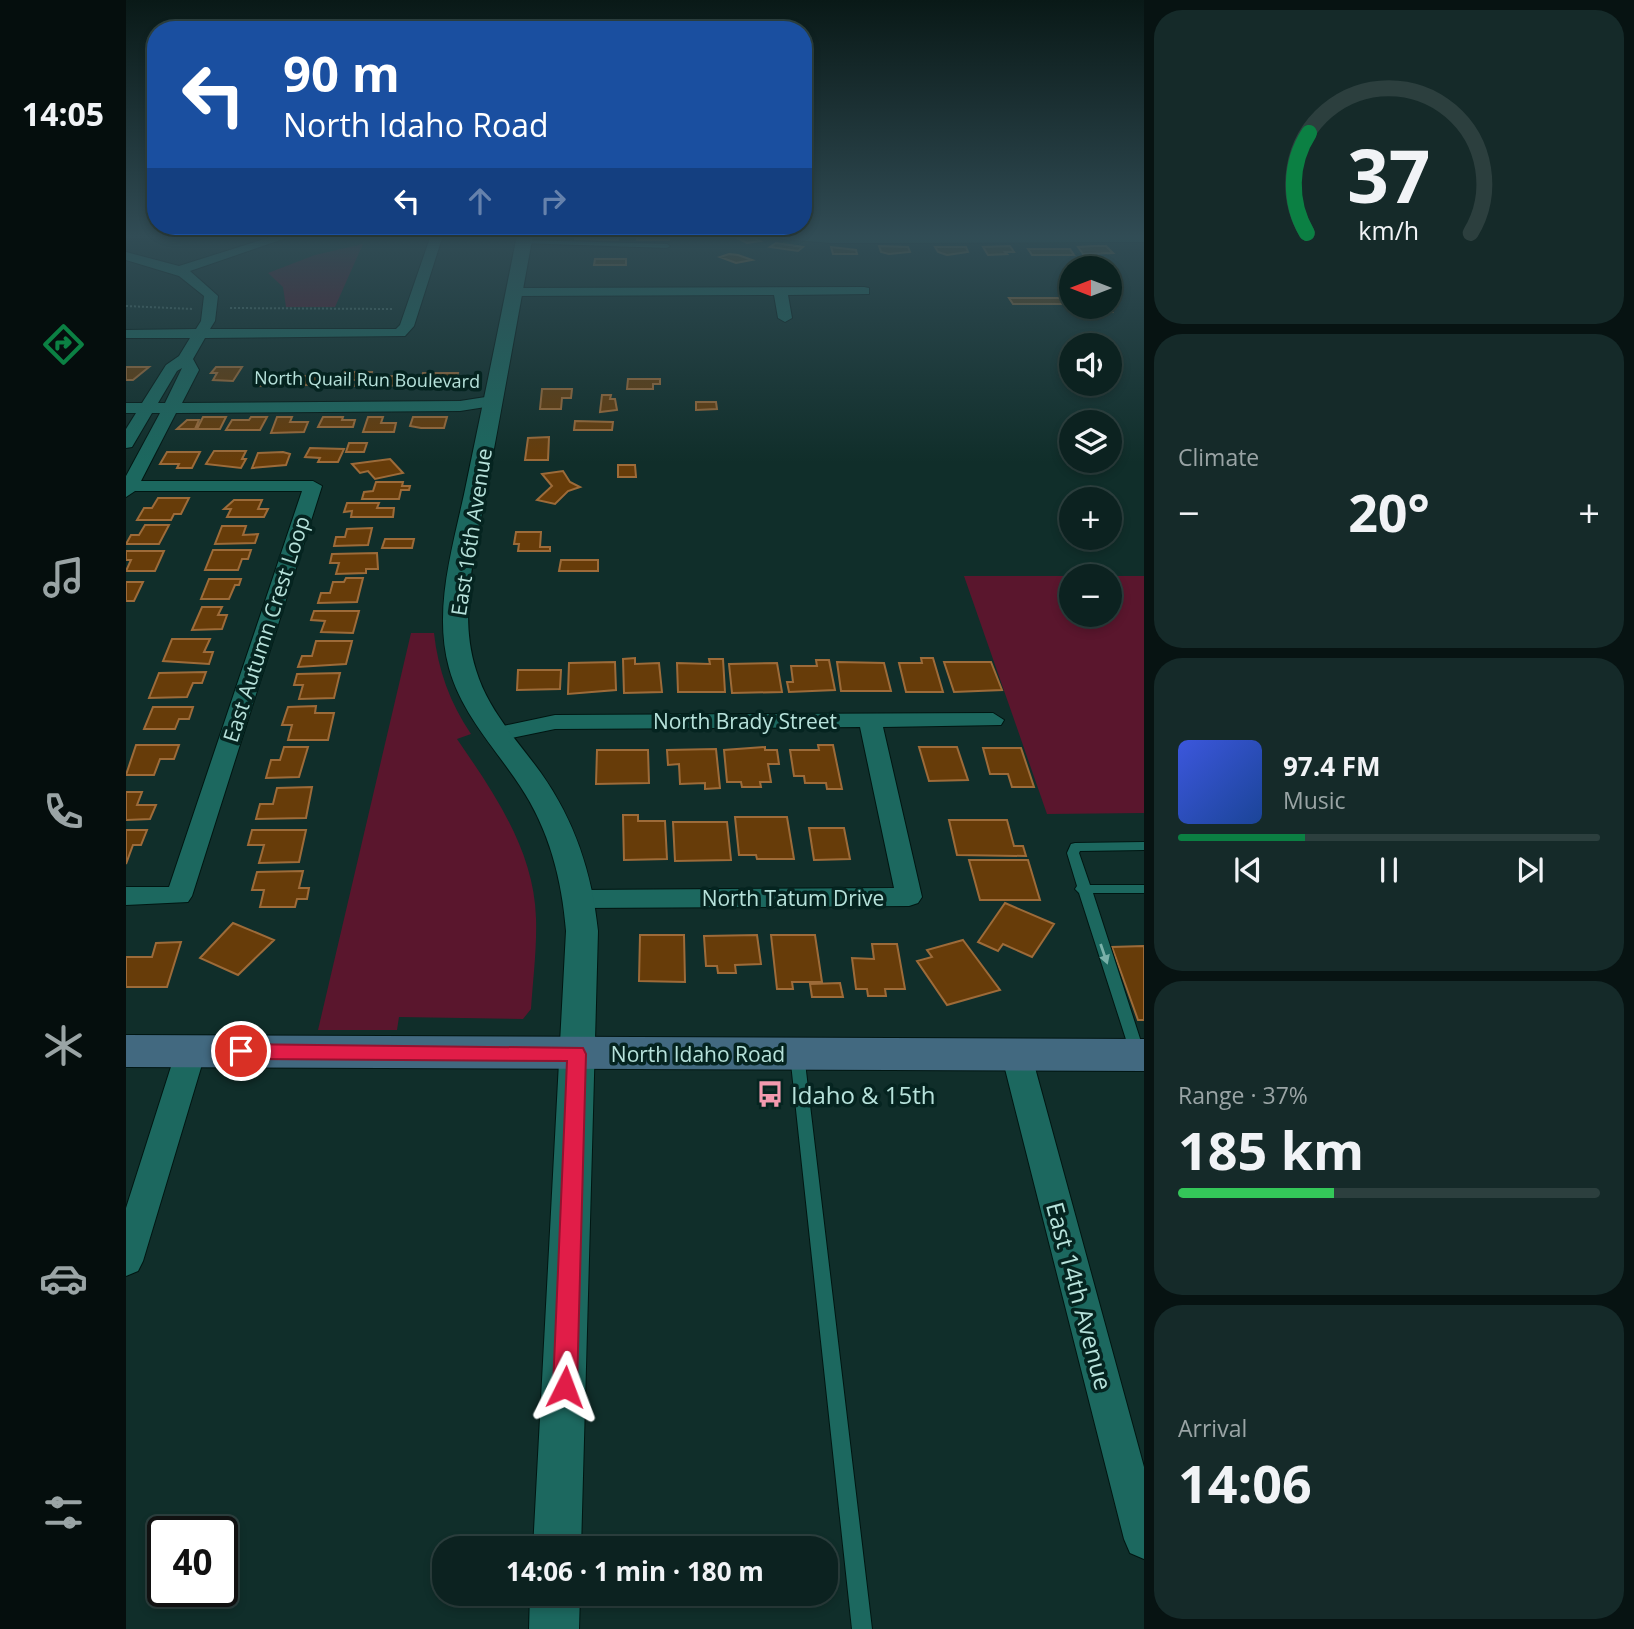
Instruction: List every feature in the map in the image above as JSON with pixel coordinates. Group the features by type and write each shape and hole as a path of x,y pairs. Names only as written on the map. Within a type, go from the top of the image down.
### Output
{"main road":[{"name":"North Idaho Road","path":"126,1051 1141,1055"}],"street":[{"path":"126,443 171,368 185,359 208,321 209,311"},
{"path":"126,334 400,333 407,326 412,311"},
{"name":"East 16th Avenue","path":"510,311 463,559 456,636 468,688 543,799 569,854 580,899 582,930 573,1225 558,1536"},
{"path":"784,311 785,317"},
{"path":"127,488 191,370 185,359"},
{"name":"North Quail Run Boulevard","path":"126,396 150,402 460,406 492,401"},
{"name":"North Quail Run Boulevard","path":"126,408 150,402"},
{"name":"East Autumn Crest Loop","path":"126,896 179,896 313,486 127,488"},
{"name":"North Brady Street","path":"497,734 555,722 993,720"},
{"name":"North Tatum Drive","path":"580,899 909,897 870,721"},
{"path":"126,1261 191,1051"},
{"name":"East 14th Avenue","path":"1016,1054 1144,1539"},
{"path":"554,1629 555,1606"}],"lane":[{"path":"1141,1055 1082,889 1073,853 1075,847 1143,846"},
{"path":"1082,889 1144,889"},
{"path":"797,1054 862,1629"}],"shaded area":[{"path":"964,576 1059,576 1059,627 1122,627 1122,576 1144,576 1144,813 1047,814"},
{"path":"411,633 434,633 446,686 471,734 457,739 498,801 528,869 536,918 531,1009 523,1019 399,1017 397,1030 318,1030"}],"building":[{"path":"126,367 149,367 133,380 126,380"},
{"path":"216,367 242,367 233,381 213,380 217,373 211,373"},
{"path":"345,372 372,372 369,386 355,386 357,380 342,380"},
{"path":"266,373 298,373 293,384 260,386"},
{"path":"423,373 458,373 456,383 420,386"},
{"path":"302,376 335,376 331,385 298,385"},
{"path":"381,376 413,376 410,384 377,387"},
{"path":"628,379 660,379 660,384 653,384 653,389 627,389"},
{"path":"542,389 572,389 571,398 562,398 561,409 540,409"},
{"path":"602,395 611,395 610,399 615,399 617,410 600,412"},
{"path":"696,402 716,402 717,409 696,410"},
{"path":"203,417 226,417 220,429 197,429"},
{"path":"251,417 267,417 260,430 226,430 232,420 249,420"},
{"path":"277,417 292,417 290,422 308,422 304,432 271,433"},
{"path":"323,417 355,420 353,427 318,427"},
{"path":"368,417 383,417 381,423 396,423 394,432 363,432"},
{"path":"413,417 447,417 444,428 421,428 410,426"},
{"path":"187,420 199,420 195,429 177,429"},
{"path":"575,421 613,422 612,430 574,430"},
{"path":"549,437 548,460 525,460 528,438"},
{"path":"349,443 367,443 364,452 346,452"},
{"path":"310,448 344,449 338,462 318,462 320,458 305,457"},
{"path":"214,451 246,451 242,459 246,459 241,468 206,464"},
{"path":"167,452 200,452 192,468 177,468 179,464 160,464"},
{"path":"258,453 290,454 286,465 252,468"},
{"path":"390,459 403,473 375,479 368,471 360,473 352,464"},
{"path":"618,465 635,465 636,477 618,477"},
{"path":"563,471 570,482 580,487 568,491 555,504 537,500 552,486 542,474"},
{"path":"376,482 403,482 402,486 410,486 409,490 401,490 399,499 362,499 364,492 373,491"},
{"path":"158,498 189,498 181,514 174,514 171,520 137,520 144,508 152,508"},
{"path":"234,500 262,500 258,509 268,509 264,517 227,517 231,509 224,509"},
{"path":"347,503 379,503 377,508 394,508 393,517 351,517 352,511 344,512"},
{"path":"145,525 169,525 159,544 126,544 131,535 139,535"},
{"path":"222,526 246,526 243,535 258,534 255,543 215,544"},
{"path":"372,528 368,545 334,546 336,537 345,537 347,529"},
{"path":"516,532 541,532 540,547 550,547 550,551 518,551 519,544 514,544"},
{"path":"385,539 414,539 412,548 382,548"},
{"path":"213,550 251,550 248,559 242,559 238,570 205,570"},
{"path":"126,551 164,551 155,571 126,571 131,560 126,560"},
{"path":"377,553 378,569 366,569 366,573 336,574 339,563 330,563 332,554"},
{"path":"561,560 598,560 598,571 559,571"},
{"path":"346,578 363,578 357,602 318,603 321,593 330,593 333,582 344,582"},
{"path":"209,579 241,579 229,599 201,599"},
{"path":"126,582 143,582 134,601 126,601"},
{"path":"202,607 222,607 218,615 227,615 222,629 192,630"},
{"path":"314,611 359,611 353,633 321,632 325,621 311,620"},
{"path":"172,639 210,639 204,652 213,652 209,664 163,661"},
{"path":"316,641 352,641 346,664 298,667 302,656 312,656"},
{"path":"635,658 635,664 659,663 662,692 624,693 623,659"},
{"path":"921,658 933,658 943,692 906,692 899,663 922,663"},
{"path":"709,659 723,659 725,692 678,692 677,663 710,664"},
{"path":"816,660 829,660 835,690 789,692 787,682 793,682 791,666 817,666"},
{"path":"615,662 616,690 568,694 569,663"},
{"path":"837,662 884,663 891,691 841,691"},
{"path":"944,662 991,662 1002,690 954,692"},
{"path":"777,663 782,692 732,693 729,664"},
{"path":"518,670 561,670 560,689 517,690"},
{"path":"206,672 202,683 193,683 187,697 149,698 159,673"},
{"path":"340,673 334,698 299,699 303,685 294,685 297,674"},
{"path":"316,706 315,713 334,713 328,740 288,740 292,725 282,725 288,707"},
{"path":"153,707 193,707 189,719 179,719 175,729 144,729"},
{"path":"136,745 179,745 174,759 160,759 154,775 126,775"},
{"path":"818,745 833,745 842,789 827,789 826,783 805,783 804,776 794,776 790,750 819,750"},
{"path":"284,747 308,747 299,777 266,778 271,760 280,760"},
{"path":"765,747 765,750 777,750 779,764 768,764 771,782 760,782 761,787 742,787 741,782 727,782 724,750"},
{"path":"919,747 957,747 968,780 929,781"},
{"path":"983,748 1021,748 1034,787 1012,787 1008,774 990,774"},
{"path":"716,749 720,788 705,789 705,783 680,784 679,764 668,765 667,750"},
{"path":"597,750 648,750 649,783 596,784"},
{"path":"312,787 306,818 256,819 260,804 273,804 277,788"},
{"path":"126,792 142,792 137,805 156,805 150,819 126,820"},
{"path":"623,815 638,815 638,821 665,821 667,859 624,860"},
{"path":"735,817 787,817 794,859 757,859 756,855 739,855"},
{"path":"949,820 1007,820 1014,846 1023,846 1026,856 957,855"},
{"path":"673,822 727,822 731,860 675,861"},
{"path":"809,828 844,828 850,859 814,860"},
{"path":"126,830 147,830 141,845 133,845 126,864"},
{"path":"252,830 306,830 299,862 259,863 264,845 248,845"},
{"path":"969,860 1028,860 1040,900 980,900"},
{"path":"303,871 299,888 309,888 307,899 297,899 295,907 260,907 264,890 252,890 257,872"},
{"path":"1005,903 1054,924 1032,957 1003,944 998,951 978,942"},
{"path":"233,923 274,940 238,975 200,958"},
{"path":"640,935 684,935 685,982 639,981"},
{"path":"757,935 761,964 735,965 736,973 718,973 717,966 706,966 704,936"},
{"path":"771,935 815,935 822,982 792,982 793,989 777,989"},
{"path":"963,940 1000,990 947,1005 917,961 932,957 927,950"},
{"path":"181,942 167,987 126,987 126,957 152,957 156,943"},
{"path":"872,944 897,944 905,989 885,989 886,996 868,996 867,989 856,989 852,958 874,959"},
{"path":"1144,946 1144,1020 1138,1020 1112,947"},
{"path":"840,983 843,997 812,997 810,984"}],"place":[{"name":"Idaho & 15th","path":"770,1094"}],"route":[{"path":"241,1051 577,1054 573,1225 565,1387"}]}
